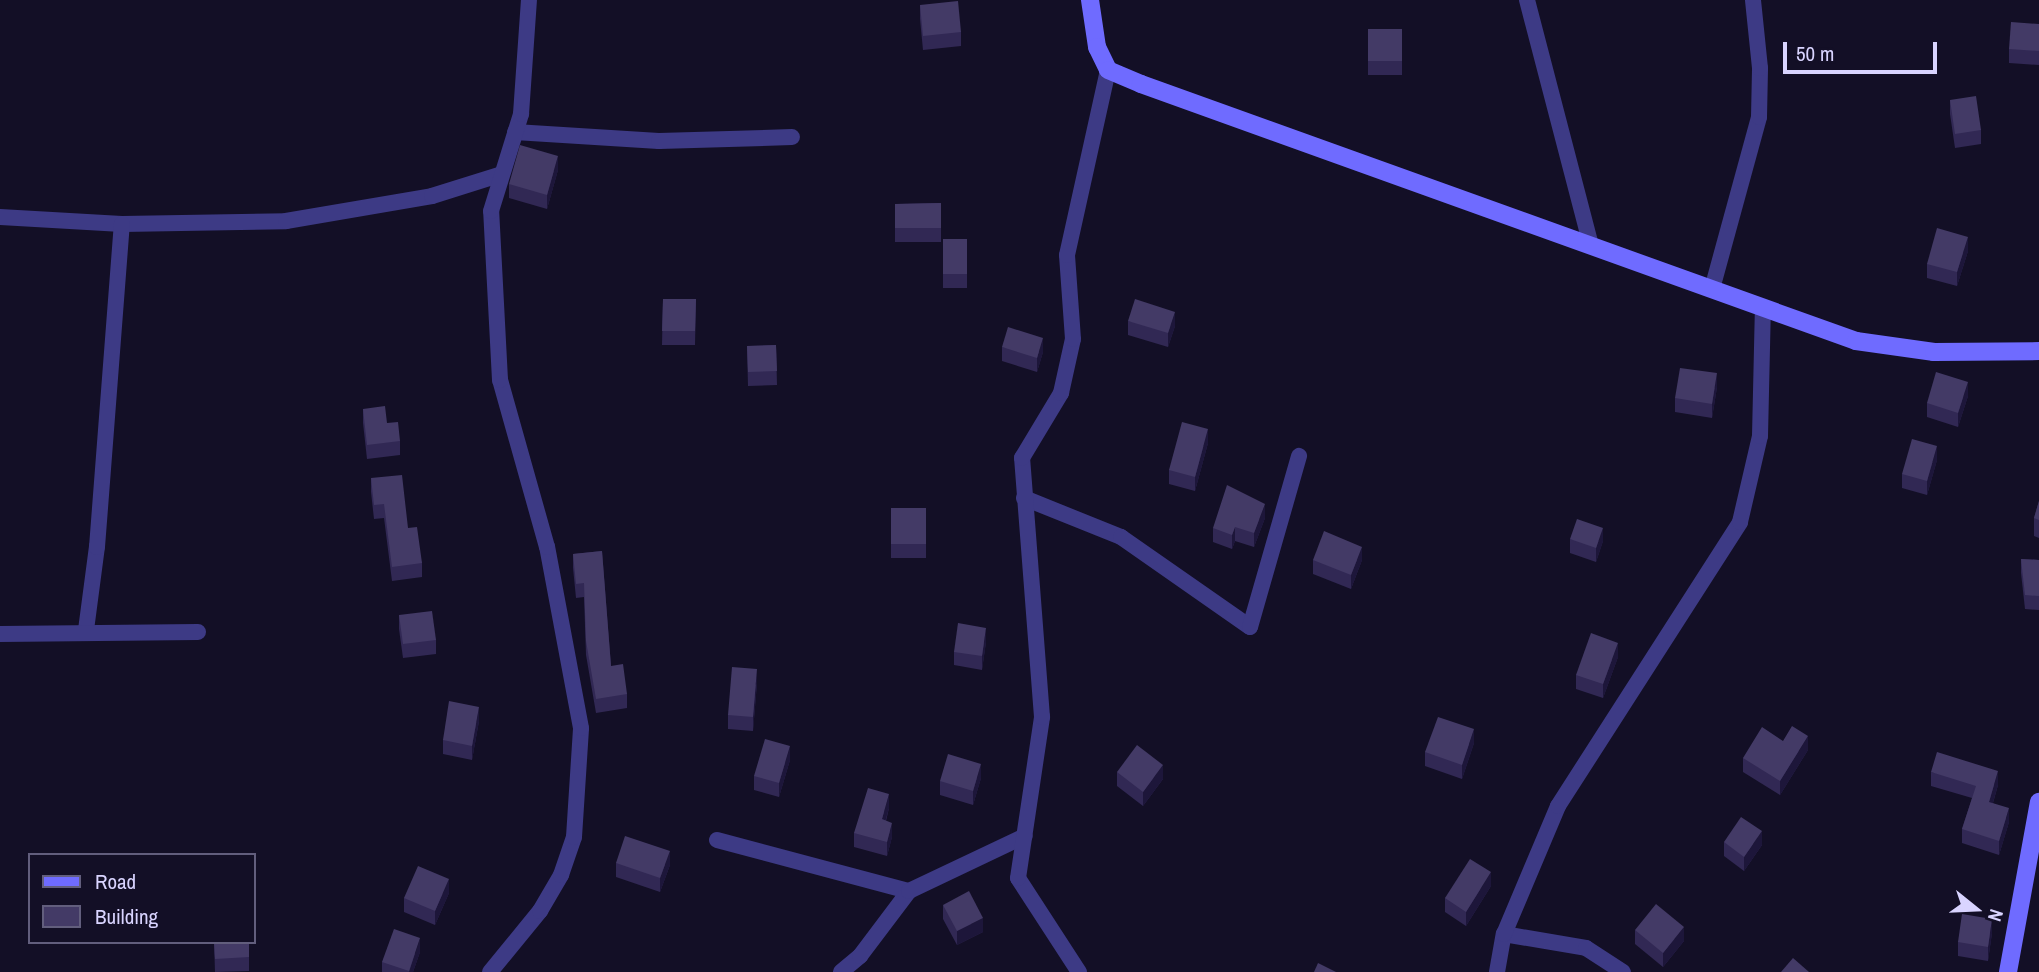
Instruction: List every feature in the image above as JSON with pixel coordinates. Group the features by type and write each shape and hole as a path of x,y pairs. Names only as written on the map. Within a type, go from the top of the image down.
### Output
{"street":[{"path":"490,972 540,911 561,875 574,837 581,728 547,548 500,380 491,211 521,114 529,0"},
{"path":"1079,972 1018,878 1042,717 1022,458 1061,393 1073,339 1067,255 1108,70 1097,47 1090,0"},
{"path":"1527,0 1591,245"},
{"path":"1712,289 1759,117 1760,68 1753,0"},
{"path":"1108,70 1856,341 1934,352 2039,352"},
{"path":"515,132 659,141 792,137"},
{"path":"0,217 122,224 286,221 432,196 502,174"},
{"path":"86,630 97,547 122,224"},
{"path":"1497,972 1504,934 1558,806 1740,522 1760,436 1763,308"},
{"path":"1024,498 1121,537 1250,627 1299,456"},
{"path":"0,634 86,630 198,632"},
{"path":"2008,972 2039,802"},
{"path":"841,972 860,956 909,891 1024,836"},
{"path":"717,840 909,891"},
{"path":"1504,934 1586,948 1623,972"}],"building":[{"path":"958,1 961,32 923,36 920,5"},
{"path":"2011,22 2039,24 2039,51 2009,49"},
{"path":"1368,29 1402,29 1402,61 1368,61"},
{"path":"1976,96 1981,130 1955,134 1950,100"},
{"path":"520,145 558,156 547,195 509,184"},
{"path":"941,203 941,228 895,228 895,204"},
{"path":"1937,228 1968,237 1957,272 1927,264"},
{"path":"943,239 967,239 967,274 943,274"},
{"path":"663,299 696,299 695,331 662,331"},
{"path":"1135,299 1175,312 1168,333 1128,321"},
{"path":"1008,327 1043,338 1037,358 1002,347"},
{"path":"776,345 777,371 748,372 747,346"},
{"path":"1680,368 1717,373 1712,404 1675,398"},
{"path":"1936,372 1968,382 1958,413 1927,403"},
{"path":"385,406 387,423 398,422 400,441 367,445 363,409"},
{"path":"1182,422 1208,429 1195,477 1169,470"},
{"path":"1912,439 1937,446 1927,481 1902,474"},
{"path":"402,475 408,528 417,527 422,563 392,567 384,504 374,505 371,478"},
{"path":"1227,485 1265,504 1254,533 1235,527 1232,535 1213,528"},
{"path":"2039,501 2039,520 2034,518"},
{"path":"891,508 926,508 926,544 891,544"},
{"path":"1577,519 1603,528 1596,548 1570,539"},
{"path":"1324,531 1362,547 1351,575 1313,560"},
{"path":"602,551 611,666 623,664 627,694 596,699 586,641 584,583 576,584 573,554"},
{"path":"2021,559 2039,560 2039,596 2025,595"},
{"path":"432,611 436,640 403,644 399,615"},
{"path":"958,623 986,628 982,656 954,652"},
{"path":"1591,633 1618,643 1603,684 1576,675"},
{"path":"732,667 757,669 753,717 728,715"},
{"path":"449,701 479,707 472,746 443,740"},
{"path":"1438,717 1474,729 1462,765 1425,752"},
{"path":"1792,726 1808,736 1780,781 1743,758 1762,727 1783,741"},
{"path":"765,739 790,746 779,783 754,776"},
{"path":"1137,745 1163,765 1143,792 1117,772"},
{"path":"1937,752 1998,771 1989,802 2009,808 1999,841 1962,829 1976,786 1931,772"},
{"path":"948,754 981,764 973,791 940,781"},
{"path":"868,788 889,794 882,819 892,823 887,842 854,833"},
{"path":"1741,817 1762,831 1744,857 1724,842"},
{"path":"625,836 670,851 660,878 616,863"},
{"path":"1470,859 1491,872 1466,912 1445,898"},
{"path":"418,866 449,879 435,911 404,898"},
{"path":"969,891 983,918 957,931 943,905"},
{"path":"1656,904 1684,927 1663,953 1635,930"},
{"path":"1962,914 1992,919 1988,947 1958,942"},
{"path":"394,929 420,938 409,971 382,962"},
{"path":"214,944 249,944 249,957 215,959"},
{"path":"1793,958 1809,972 1781,972"},
{"path":"1318,963 1336,972 1314,972"}]}
